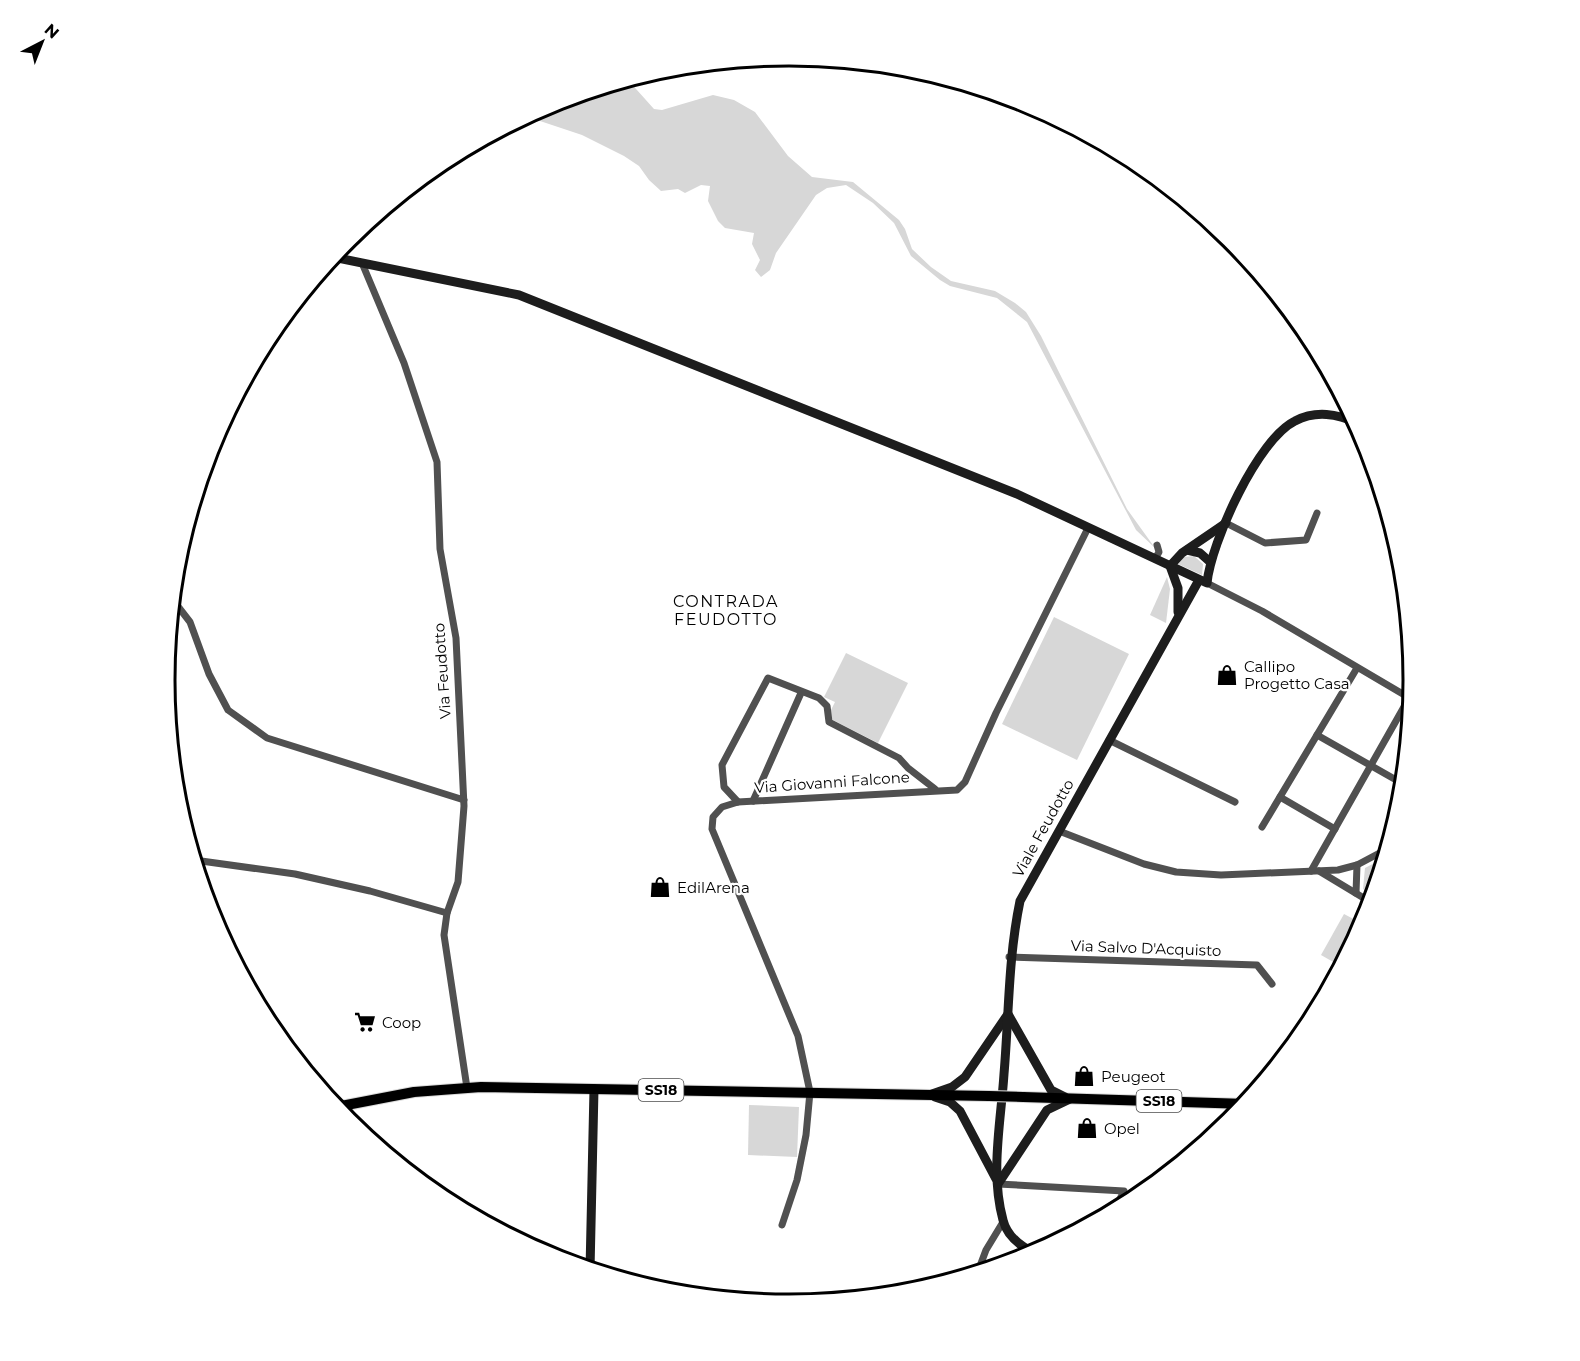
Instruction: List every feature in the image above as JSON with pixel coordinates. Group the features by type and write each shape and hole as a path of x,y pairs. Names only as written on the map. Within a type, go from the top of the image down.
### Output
{"main road":[{"name":"SS18","path":"346,1105 414,1092 467,1088 810,1092 1236,1104"}],"street":[{"path":"343,259 519,296 1017,494 1262,611 1404,695"},
{"name":"Via Feudotto","path":"362,263 404,363 437,462 440,549 456,638 464,800 459,882 447,913 444,935 467,1088"},
{"path":"1180,610 1203,581 1226,523 1270,441 1296,420 1322,414 1345,417"},
{"path":"1226,523 1265,543 1306,540 1317,513"},
{"path":"1170,566 1187,550 1226,523"},
{"name":"Via Giovanni Falcone","path":"810,1092 798,1036 712,830 712,817 722,807 738,802 935,789 957,790 965,782 996,713 1088,528"},
{"path":"1155,559 1159,552 1157,545"},
{"path":"1187,550 1200,553 1209,561"},
{"path":"1170,566 1178,588 1180,610"},
{"path":"1180,610 1189,575"},
{"path":"180,609 190,622 208,674 228,710 267,738 464,800"},
{"name":"Viale Feudotto","path":"998,1184 999,1115 1004,1077 1010,957 1020,901 1180,610"},
{"path":"1262,827 1357,668"},
{"path":"738,802 724,787 722,765 768,678 801,693 819,698 826,706 828,722 899,758 935,789"},
{"path":"753,801 801,693"},
{"path":"1315,871 1335,829 1403,712"},
{"path":"1317,735 1396,780"},
{"path":"1109,740 1234,802"},
{"path":"1280,798 1335,829"},
{"path":"1059,831 1144,864 1176,872 1221,874 1315,871 1357,865 1380,853"},
{"path":"203,861 295,874 370,891 447,913"},
{"path":"1356,893 1357,865"},
{"path":"1315,871 1365,898"},
{"name":"Via Salvo D'Acquisto","path":"1010,957 1257,965 1272,984"},
{"path":"930,1095 952,1087 965,1077 1008,1014 1051,1090 1070,1099"},
{"path":"590,1261 594,1089"},
{"path":"782,1226 808,1126 810,1092"},
{"path":"930,1095 950,1102 960,1111 998,1184 1003,1222 1024,1248"},
{"path":"998,1184 1047,1110 1070,1099"},
{"path":"998,1184 1124,1191 1120,1198"},
{"path":"981,1264 986,1250 1003,1222"}],"shaded area":[{"path":"634,86 654,109 662,110 713,95 734,100 755,112 788,156 812,177 853,182 899,220 912,249 931,267 951,281 995,291 1026,312 1041,336 1127,509 1155,548 1136,530 1027,322 997,298 950,286 940,280 911,256 894,223 873,203 846,185 827,188 816,195 776,253 770,270 761,277 755,270 760,260 752,244 754,233 725,228 718,221 708,201 710,186 701,185 685,193 678,189 661,191 639,166 582,135 538,120 592,99"},
{"path":"1194,556 1203,564 1202,575 1178,564 1184,557"},
{"path":"1167,577 1170,589 1166,623 1150,615"},
{"path":"1054,617 1129,654 1077,760 1002,724"},
{"path":"846,653 908,683 878,743 831,719 830,712 835,702 824,697"},
{"path":"1377,862 1367,891 1363,889 1365,868"},
{"path":"1344,914 1356,920 1335,963 1321,955"},
{"path":"749,1105 799,1107 797,1157 748,1155"}],"place":[{"name":"Callipo Progetto Casa","path":"1227,675"},
{"name":"EdilArena","path":"660,887"},
{"name":"Coop","path":"365,1022"},
{"name":"Peugeot","path":"1084,1076"},
{"name":"Opel","path":"1087,1128"}],"district":[{"name":"CONTRADA FEUDOTTO","path":"726,610"}]}
